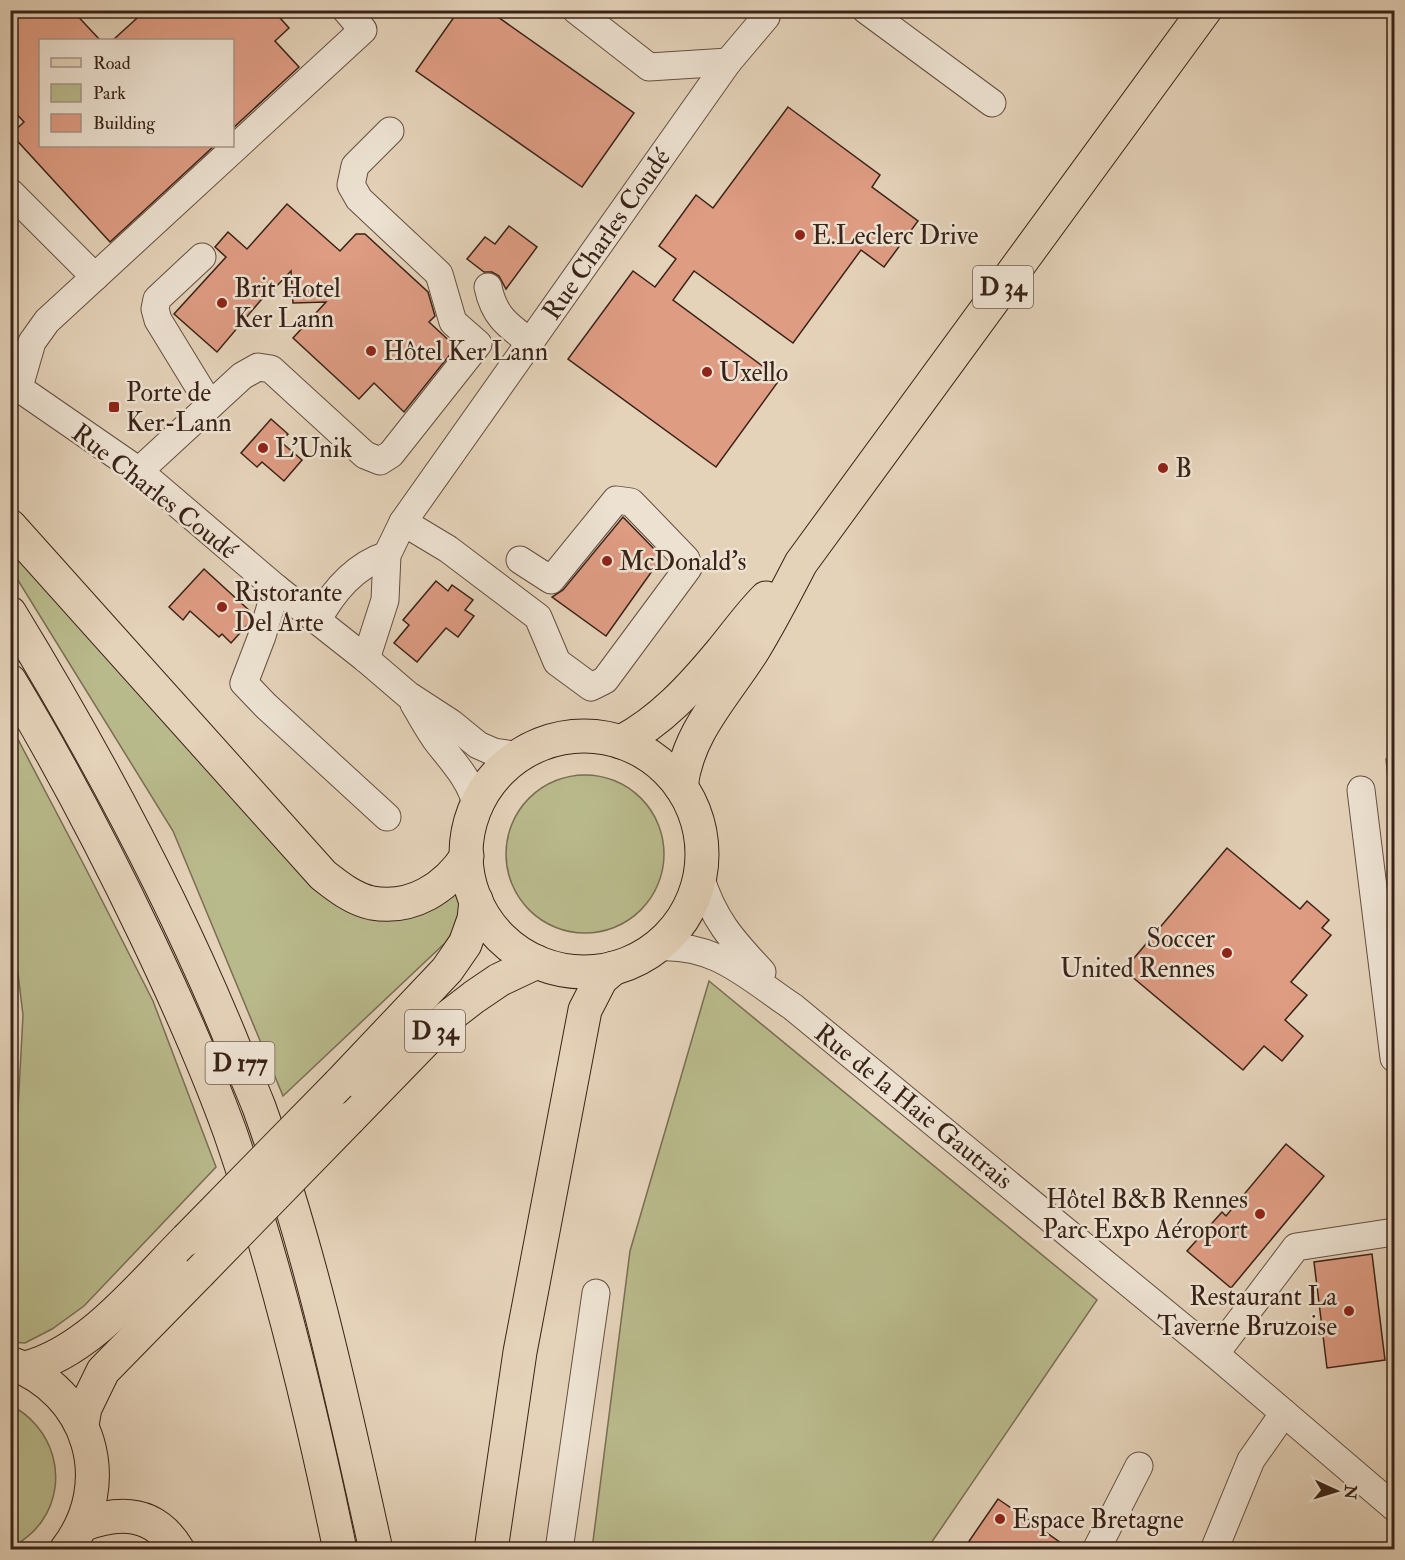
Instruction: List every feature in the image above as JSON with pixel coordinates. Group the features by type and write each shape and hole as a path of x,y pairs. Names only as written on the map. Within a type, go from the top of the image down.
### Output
{"main road":[{"name":"D 34","path":"681,787 682,774 691,747 703,721 754,649 801,563 1205,10"},
{"path":"10,526 323,875 343,891 370,903 393,904 417,900 434,891 459,867 467,855"},
{"name":"D 34","path":"621,742 654,721 684,695 752,611 801,563"},
{"name":"D 177","path":"10,613 76,722 142,846 204,973 259,1107 297,1229 337,1372 376,1550"},
{"name":"D 177","path":"10,681 112,865 173,992 229,1131 269,1255 298,1364 340,1550"},
{"path":"586,736 621,742 648,755 666,770 681,787 690,803 699,830 702,857 696,892 680,923 657,948 630,963 599,972 575,972 551,968 517,951 500,937 486,919 476,900 468,871 467,855 469,831 477,807 495,778 520,756 544,744 586,736"},
{"name":"D 34","path":"18,1366 36,1365 62,1353 90,1334 187,1239 447,970 465,944 474,919 476,900"},
{"name":"D 34","path":"82,1425 85,1408 103,1371 448,1017 499,980 537,962"},
{"path":"491,1550 520,1352 585,1011 601,980 614,968"},
{"path":"18,1366 48,1383 68,1402 82,1425 90,1450 93,1475 90,1500 74,1537"},
{"path":"74,1537 111,1517 133,1516 149,1521 170,1536 178,1550"}],"street":[{"path":"15,385 32,342 47,321 363,30 346,10"},
{"path":"576,10 649,67 728,62"},
{"path":"866,10 992,102"},
{"name":"Rue Charles Coudé","path":"366,658 385,600 387,555 403,522 764,12"},
{"path":"139,471 242,376 258,367 271,369 365,455 380,461 391,454 478,344 453,322 439,274 359,199 351,185 355,166 390,131"},
{"path":"10,192 95,277"},
{"path":"202,257 157,299 155,309 158,320 210,405"},
{"path":"488,287 496,313 507,325 530,342"},
{"name":"Rue Charles Coudé","path":"15,385 139,471 276,588 366,658 408,695"},
{"path":"403,522 448,549 538,617 557,662 591,687 605,680 688,568 686,559 631,502 616,500 551,580 520,560"},
{"path":"317,621 326,603 345,580 367,562 387,555"},
{"path":"276,588 262,636 244,683 387,817"},
{"path":"408,695 451,723 478,745 494,752 520,756"},
{"path":"408,695 438,743 457,764 474,792 477,807"},
{"path":"1361,789 1395,1058"},
{"name":"Rue de la Haie Gautrais","path":"700,876 711,908 723,928 793,1006"},
{"name":"Rue de la Haie Gautrais","path":"657,948 688,947 723,959 793,1006 1215,1354 1395,1507"},
{"path":"1215,1354 1296,1247 1395,1232"},
{"path":"559,1550 596,1293"},
{"path":"1214,1550 1251,1460 1284,1413"},
{"path":"1096,1550 1139,1466"}],"green space":[{"path":"10,533 333,900 463,884 460,915 445,943 283,1096 173,831 11,569"},
{"path":"11,726 153,1001 216,1167 84,1306 52,1329 25,1343 10,1342 11,1242 23,1015 10,908"},
{"path":"1394,757 1394,841 1386,759"},
{"path":"585,775 600,776 615,781 629,788 641,798 651,810 658,824 663,839 663,869 658,884 651,898 641,910 629,920 615,927 600,932 585,933 570,932 555,927 541,920 529,910 519,898 512,884 507,869 506,854 507,839 512,824 519,810 529,798 541,788 555,781 570,776"},
{"path":"709,981 1097,1300 927,1549 592,1549 630,1251"},
{"path":"10,1405 25,1414 37,1426 53,1456 56,1472 55,1489 42,1521 28,1536 11,1548"}],"building":[{"path":"10,10 72,10 99,39 39,39 39,147 213,147 110,242 11,134 24,122 10,107"},
{"path":"146,10 273,10 289,28 275,41 299,67 234,127 234,39 114,39"},
{"path":"459,10 488,10 634,113 582,187 416,71"},
{"path":"788,107 880,175 872,187 918,221 884,267 861,250 793,343 694,271 673,300 780,379 716,467 568,359 633,271 655,287 676,259 659,246 696,195 713,208"},
{"path":"287,204 340,251 356,234 365,234 428,292 435,316 429,322 456,347 404,412 374,383 359,399 293,338 326,302 293,303 291,271 274,289 272,287 217,352 174,314 226,257 215,247 228,232 247,249"},
{"path":"509,226 537,247 506,289 499,276 492,272 484,272 467,259 485,237 495,244"},
{"path":"271,419 288,434 281,442 302,460 284,481 262,462 257,467 241,453"},
{"name":"McDonald's","path":"623,517 662,557 606,636 552,597 563,590"},
{"path":"204,569 252,613 249,623 231,643 222,634 219,637 190,611 183,620 169,607"},
{"path":"436,581 448,591 452,585 473,600 465,610 474,616 458,637 446,628 417,662 394,643 409,625 403,620"},
{"name":"Soccer United Rennes","path":"1227,848 1300,909 1307,901 1329,920 1322,928 1331,935 1291,982 1307,995 1285,1020 1303,1036 1282,1061 1264,1046 1243,1070 1124,970"},
{"name":"Hôtel B&B Rennes Parc Expo Aéroport","path":"1286,1144 1324,1176 1231,1288 1187,1251 1222,1212 1226,1216"},
{"name":"Restaurant La Taverne Bruzoise","path":"1372,1254 1385,1360 1327,1368 1314,1262"},
{"name":"Espace Bretagne","path":"998,1499 1020,1514 1071,1550 963,1550"}],"place":[{"name":"E.Leclerc Drive","path":"800,235"},
{"name":"Brit Hotel Ker Lann","path":"222,303"},
{"name":"Hôtel Ker Lann","path":"371,351"},
{"name":"Uxello","path":"707,372"},
{"name":"Porte de Ker-Lann","path":"114,407"},
{"name":"L'Unik","path":"263,448"},
{"name":"B","path":"1163,468"},
{"name":"McDonald's","path":"607,561"},
{"name":"Ristorante Del Arte","path":"222,607"},
{"name":"Soccer United Rennes","path":"1227,953"},
{"name":"Hôtel B&B Rennes Parc Expo Aéroport","path":"1260,1214"},
{"name":"Restaurant La Taverne Bruzoise","path":"1349,1311"},
{"name":"Espace Bretagne","path":"1000,1519"}]}
